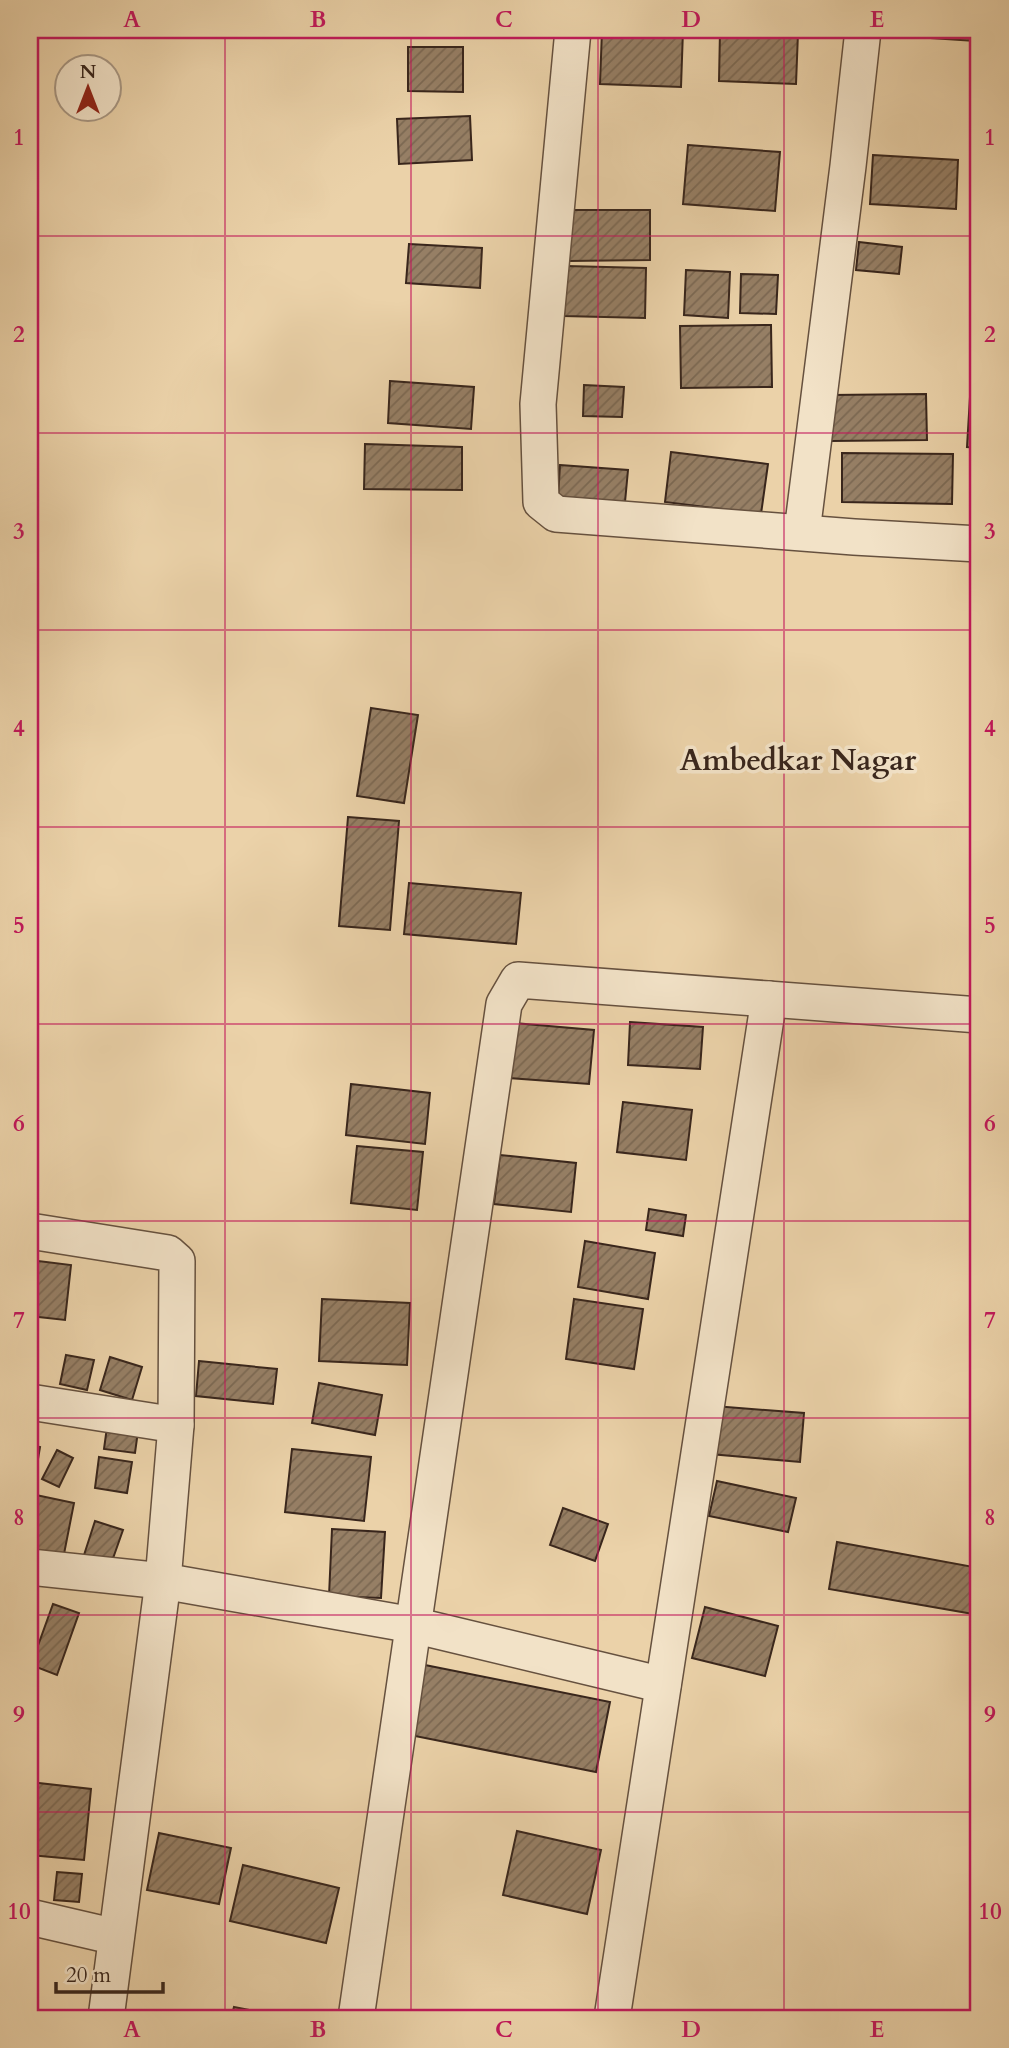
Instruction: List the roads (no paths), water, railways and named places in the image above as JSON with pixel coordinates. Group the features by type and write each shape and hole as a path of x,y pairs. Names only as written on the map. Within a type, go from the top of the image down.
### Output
{"street":[{"path":"573,30 538,404 541,502 556,513 979,544"},
{"path":"802,532 863,30"},
{"path":"356,2018 504,1004 518,980 979,1015"},
{"path":"612,2018 769,999"},
{"path":"30,1231 167,1253 177,1261 176,1425 163,1581 106,2018"},
{"path":"30,1402 176,1425"},
{"path":"30,1567 163,1581 413,1625 663,1685"},
{"path":"30,1917 116,1937"}],"district":[{"name":"Ambedkar Nagar","path":"798,760"}]}
